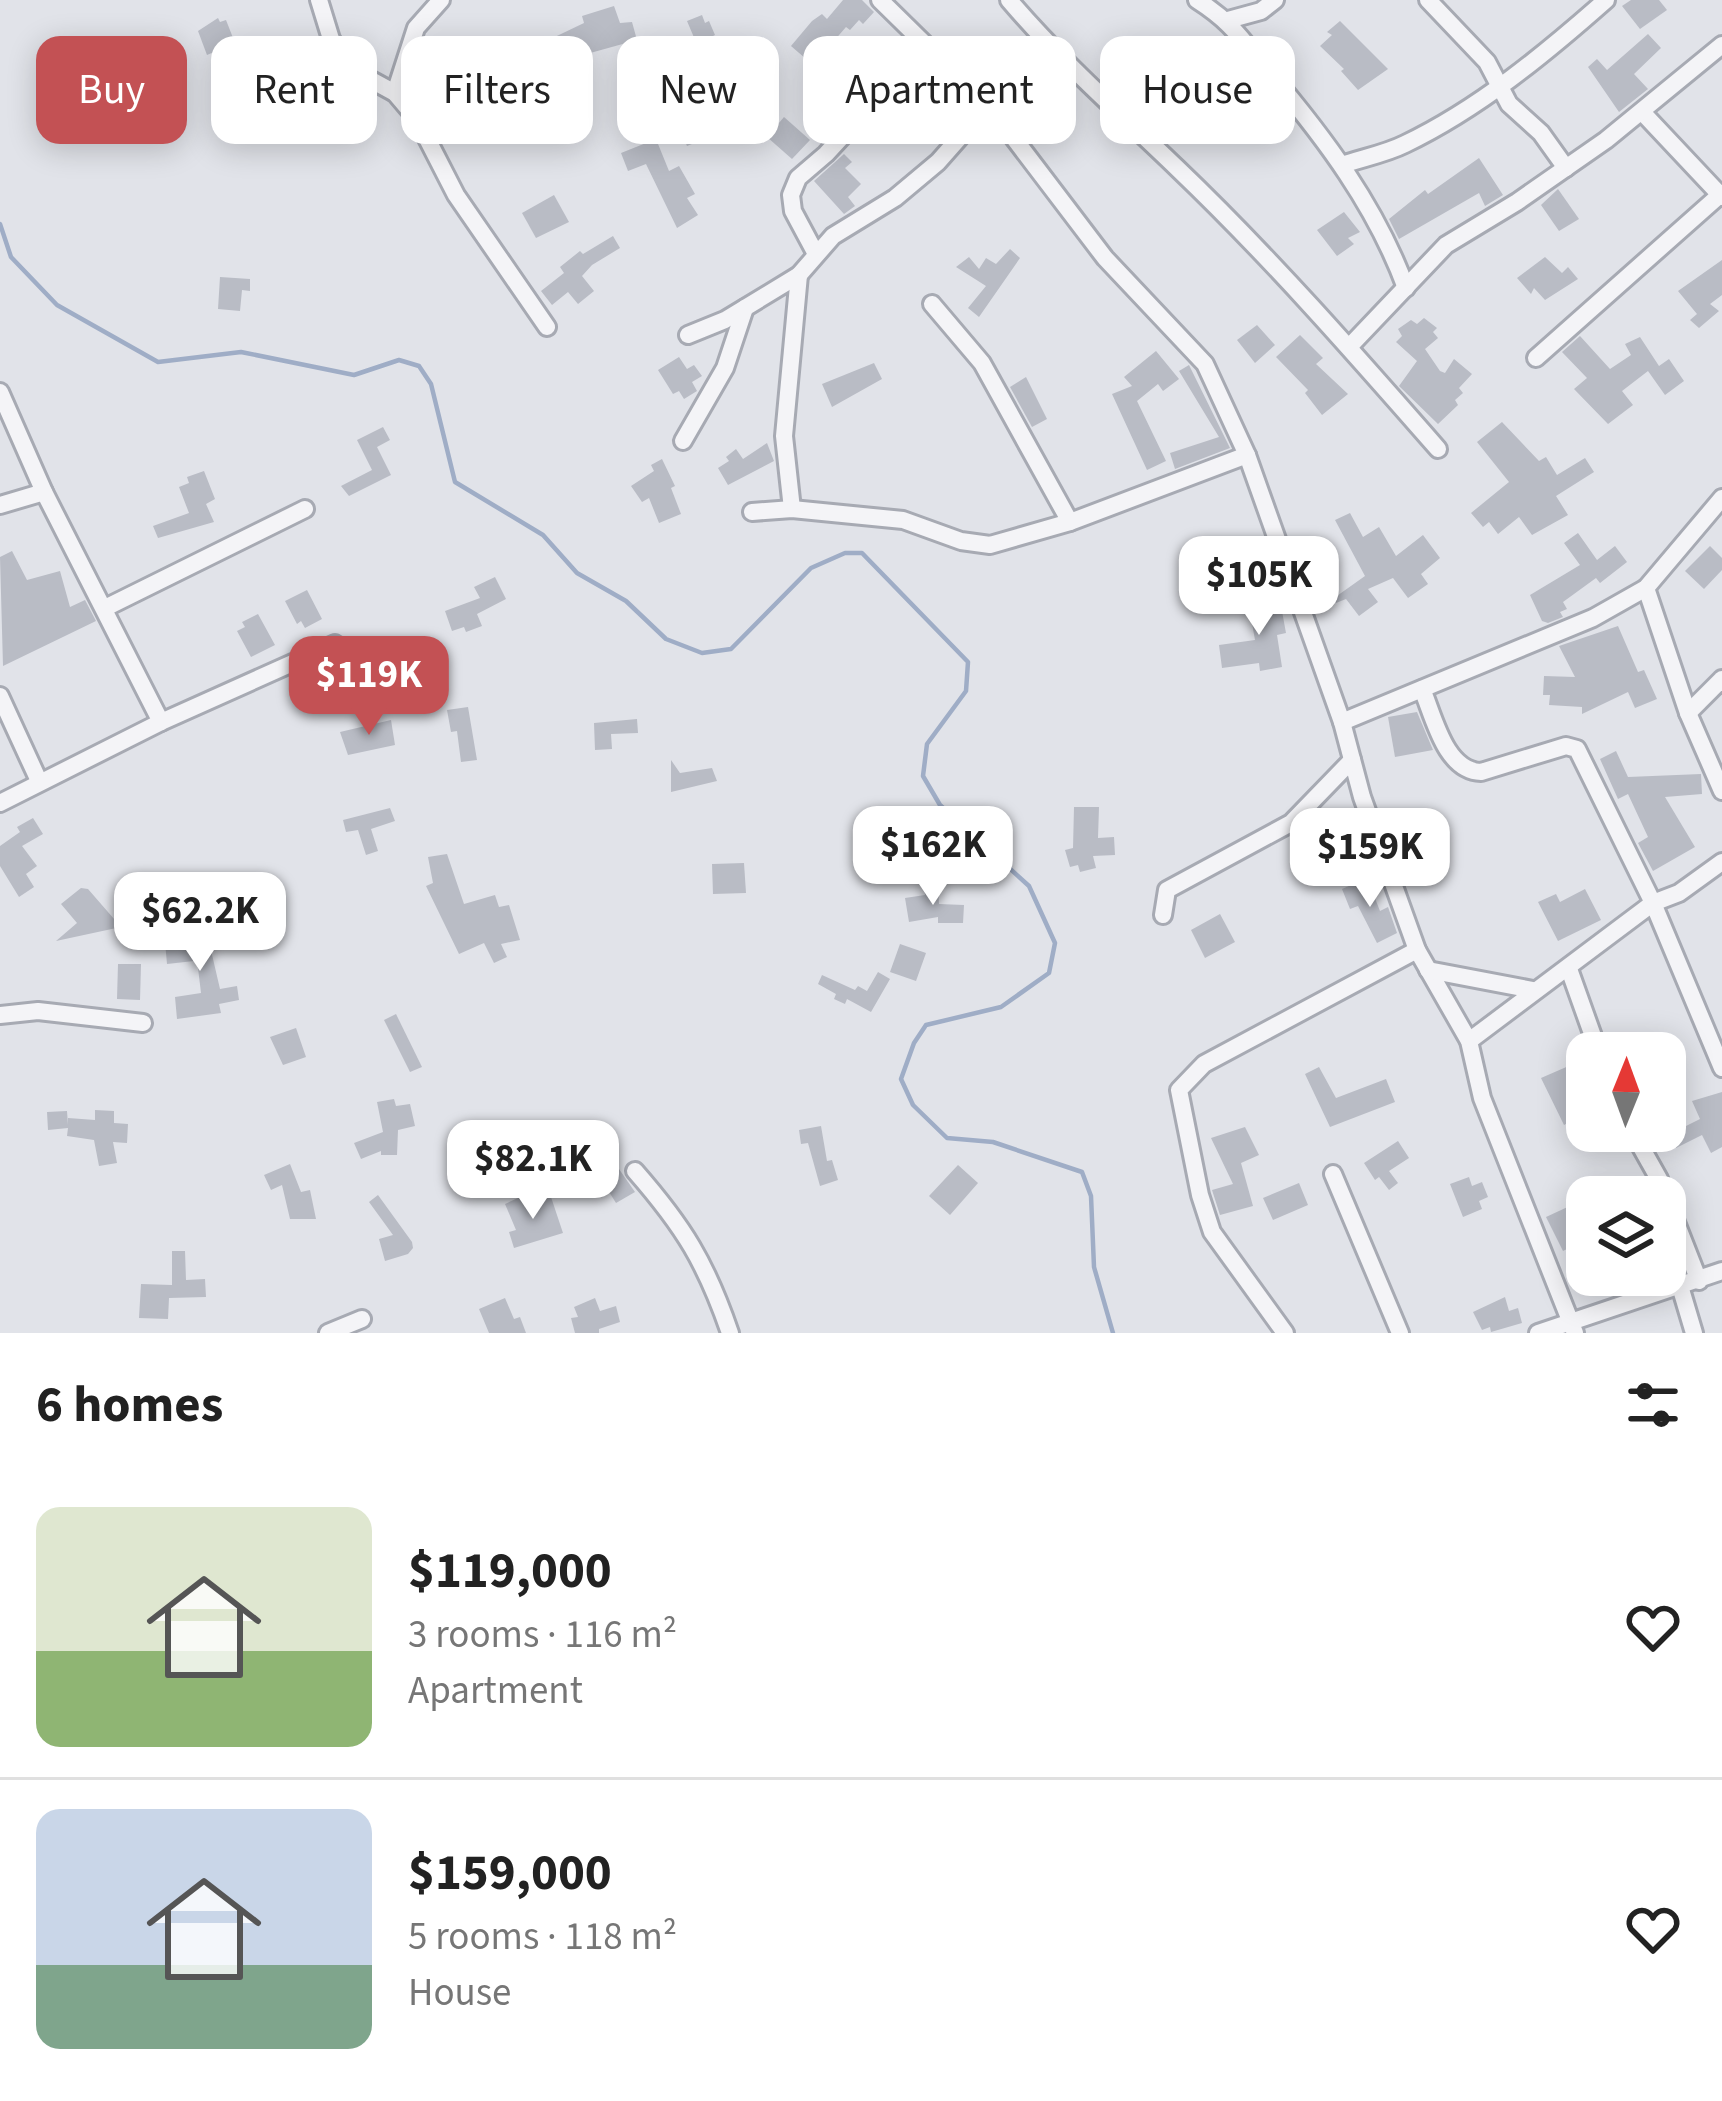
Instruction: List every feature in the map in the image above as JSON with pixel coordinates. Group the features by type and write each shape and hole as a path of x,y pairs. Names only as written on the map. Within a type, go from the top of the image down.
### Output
{"street":[{"path":"320,0 331,39 351,69 395,93 417,118 436,160 488,246 547,327"},
{"path":"395,93 416,28 441,0"},
{"path":"880,0 916,36"},
{"path":"1010,0 1094,92 1178,168 1349,347 1438,449"},
{"path":"1197,0 1228,20 1342,165 1390,245 1406,288"},
{"path":"1228,20 1276,0"},
{"path":"1428,0 1487,62 1509,104 1541,133 1567,168"},
{"path":"1342,165 1402,146 1464,111 1606,0"},
{"path":"1349,347 1446,245 1567,168 1643,113 1722,46"},
{"path":"1536,358 1721,195 1643,113"},
{"path":"816,254 793,211 790,195 798,178 835,144"},
{"path":"688,335 799,275 833,236 895,198 954,144"},
{"path":"1018,144 1105,258 1205,364 1247,455 1417,950 1469,1041 1482,1097 1573,1328"},
{"path":"792,509 784,436 799,275"},
{"path":"932,304 982,363 1070,522"},
{"path":"683,441 725,368 745,308"},
{"path":"0,392 44,492 161,722"},
{"path":"752,512 792,509 903,520 962,541 990,545 1070,522 1247,455"},
{"path":"0,505 44,492"},
{"path":"1342,722 1593,618 1646,588 1722,498"},
{"path":"106,608 305,509"},
{"path":"1646,588 1688,713 1722,791"},
{"path":"0,802 161,722 335,644"},
{"path":"1688,713 1722,679"},
{"path":"1422,688 1455,763 1466,771 1480,772 1566,746 1577,748 1653,903 1722,1068"},
{"path":"0,696 39,781"},
{"path":"1163,914 1167,890 1291,823 1352,760"},
{"path":"1469,1041 1653,903 1679,893 1722,862"},
{"path":"1285,1333 1212,1232 1179,1090 1204,1064 1417,950"},
{"path":"1569,969 1592,1032"},
{"path":"1428,970 1533,990"},
{"path":"0,1015 38,1011 143,1023"},
{"path":"1644,1152 1699,1281"},
{"path":"635,1172 664,1204 711,1276 730,1333"},
{"path":"1333,1174 1400,1333"},
{"path":"1686,1284 1722,1271"},
{"path":"1538,1333 1573,1328 1655,1296"},
{"path":"1683,1296 1694,1333"},
{"path":"328,1333 362,1319"}],"building":[{"path":"843,0 862,0 874,12 863,24 859,20 838,36 803,36 803,56 791,46 812,21 822,14 827,19"},
{"path":"1631,0 1659,0 1667,10 1640,29 1622,6"},
{"path":"614,6 620,23 632,22 636,36 617,36 617,46 593,52 593,36 557,36 584,23 582,16"},
{"path":"702,15 715,35 693,36 687,21"},
{"path":"218,18 226,20 232,36 211,36 207,55 198,31"},
{"path":"1340,21 1388,69 1358,90 1320,46"},
{"path":"1648,34 1661,48 1634,74 1648,89 1619,112 1588,67 1597,59 1607,70"},
{"path":"784,117 803,134 806,144 792,159 775,144 779,144 779,123"},
{"path":"658,144 669,171 679,166 695,194 687,198 698,215 677,228 646,164 628,171 621,153"},
{"path":"844,154 852,162 845,168 861,184 848,197 855,206 844,214 814,181"},
{"path":"1479,158 1503,195 1485,206 1479,193 1399,239 1389,219 1425,190 1428,194"},
{"path":"1558,189 1579,219 1559,231 1541,205"},
{"path":"554,195 569,222 536,238 522,213"},
{"path":"1344,212 1360,232 1348,238 1354,244 1337,256 1317,230"},
{"path":"613,236 620,248 582,276 594,291 578,304 568,292 552,305 541,291 564,273 560,267 580,251 583,254"},
{"path":"1010,249 1020,258 979,317 968,308 986,286 956,267 969,257 979,269 986,258 996,264"},
{"path":"1545,257 1562,273 1568,267 1578,279 1545,300 1534,288 1531,294 1517,278"},
{"path":"1722,260 1722,295 1710,304 1719,311 1699,328 1690,320 1697,314 1678,291"},
{"path":"220,277 250,279 250,291 242,290 240,311 218,309"},
{"path":"1424,318 1437,328 1433,332 1438,338 1425,349 1440,371 1445,373 1454,359 1472,374 1459,388 1463,393 1455,400 1458,405 1438,424 1399,386 1417,361 1396,342 1402,336 1398,329"},
{"path":"1257,325 1275,345 1255,363 1237,340"},
{"path":"1300,335 1323,358 1316,364 1348,394 1322,415 1305,393 1308,390 1276,357"},
{"path":"1580,336 1610,369 1631,355 1625,344 1640,337 1659,366 1669,359 1684,381 1665,395 1648,371 1622,391 1633,405 1608,424 1574,389 1587,378 1562,352"},
{"path":"1156,351 1179,379 1163,391 1158,384 1137,401 1166,461 1147,470 1112,394 1132,386 1124,377"},
{"path":"679,357 687,369 694,365 702,376 692,382 697,391 684,399 679,391 673,394 658,370"},
{"path":"874,363 882,379 832,407 822,384"},
{"path":"1189,365 1230,448 1175,469 1170,453 1219,437 1179,371"},
{"path":"1026,377 1047,419 1032,427 1010,387"},
{"path":"1502,422 1539,461 1546,457 1557,475 1585,458 1594,472 1556,496 1568,515 1532,535 1519,517 1498,534 1489,522 1483,527 1471,513 1509,482 1477,442"},
{"path":"383,427 390,440 377,447 391,475 349,496 341,486 372,470 357,440"},
{"path":"767,443 774,461 728,485 718,468 729,461 726,457 736,449 743,459"},
{"path":"662,459 681,514 659,523 649,498 642,502 631,486 654,471 651,465"},
{"path":"204,471 215,499 206,504 214,522 158,538 153,526 189,513 179,487 189,483 187,477"},
{"path":"1350,513 1363,537 1379,527 1396,556 1423,535 1440,558 1421,574 1428,584 1408,598 1393,578 1368,589 1378,602 1359,616 1346,599 1336,603 1334,598 1365,576 1335,520"},
{"path":"1578,533 1597,560 1615,546 1627,562 1563,602 1567,609 1560,612 1563,617 1542,621 1530,595 1580,565 1564,543"},
{"path":"1710,546 1722,558 1722,570 1704,589 1685,571"},
{"path":"12,551 27,580 60,571 70,607 85,600 96,621 3,666 0,557"},
{"path":"495,577 506,599 477,614 482,626 452,631 445,611 480,598 474,587"},
{"path":"307,590 322,619 305,628 301,621 297,624 285,601"},
{"path":"1279,595 1286,633 1277,635 1282,667 1260,671 1259,663 1222,668 1219,645 1255,640 1248,601"},
{"path":"258,614 275,645 251,657 237,631 245,627 242,622"},
{"path":"1618,626 1638,672 1644,670 1657,699 1635,708 1628,692 1582,714 1582,707 1549,705 1550,695 1543,695 1544,676 1575,677 1559,646"},
{"path":"468,707 477,760 461,762 457,731 451,732 447,710"},
{"path":"1417,712 1433,750 1395,757 1388,717"},
{"path":"637,719 638,733 611,734 612,749 595,750 594,723"},
{"path":"391,720 395,745 348,755 340,732"},
{"path":"1616,751 1628,777 1701,774 1702,794 1665,797 1695,847 1653,871 1638,843 1648,837 1628,794 1618,799 1600,759"},
{"path":"671,760 680,773 712,768 717,781 671,792"},
{"path":"1074,807 1099,807 1098,838 1114,837 1115,855 1093,856 1096,868 1080,872 1078,865 1070,867 1065,850 1073,848"},
{"path":"390,808 395,821 371,829 378,851 366,855 358,830 346,832 343,820"},
{"path":"33,818 43,834 22,846 37,866 26,874 34,887 19,897 0,866 0,846"},
{"path":"932,830 936,855 902,863 897,836"},
{"path":"447,854 464,904 495,895 499,907 509,905 520,940 501,944 507,957 494,963 484,943 459,954 426,886 433,883 428,857"},
{"path":"744,863 746,893 713,894 712,864"},
{"path":"1367,878 1380,911 1388,907 1397,933 1377,943 1358,906 1350,909 1342,889"},
{"path":"185,883 200,883 199,901 175,900 178,915 162,918 160,900 151,900 151,895 185,888"},
{"path":"938,884 939,904 964,905 963,923 938,923 938,917 909,922 905,898 925,895 924,885"},
{"path":"81,888 88,889 121,927 56,941 77,923 61,904"},
{"path":"1585,889 1601,920 1558,941 1538,902 1556,894 1560,902"},
{"path":"1220,914 1235,942 1205,958 1191,930"},
{"path":"211,920 218,946 210,946 220,989 237,986 239,1000 219,1004 221,1013 177,1019 175,997 201,993 198,968 194,961 167,964 165,942 199,937 196,924"},
{"path":"900,944 926,953 916,981 890,972"},
{"path":"118,964 141,964 140,1000 117,999"},
{"path":"878,972 890,979 871,1012 847,999 845,1004 834,999 836,994 818,984 822,975 867,991"},
{"path":"396,1014 422,1067 410,1072 384,1020"},
{"path":"296,1028 306,1057 283,1065 270,1037"},
{"path":"1319,1067 1336,1098 1386,1079 1395,1102 1330,1127 1305,1074"},
{"path":"1566,1067 1564,1125 1541,1078"},
{"path":"1722,1092 1722,1147 1711,1153 1702,1135 1686,1143 1686,1126 1700,1119 1692,1101"},
{"path":"394,1099 396,1106 410,1104 415,1126 398,1130 397,1155 381,1155 381,1151 361,1159 354,1143 383,1132 377,1102"},
{"path":"95,1110 114,1111 114,1123 128,1124 127,1143 113,1142 117,1163 99,1166 94,1140 67,1136 68,1128 48,1130 47,1112 67,1111 68,1125 68,1118 95,1120"},
{"path":"821,1126 827,1161 832,1160 838,1180 820,1186 808,1143 801,1144 799,1130"},
{"path":"1245,1127 1259,1155 1241,1163 1253,1206 1220,1215 1212,1190 1233,1184 1211,1138"},
{"path":"1398,1141 1409,1158 1389,1171 1398,1183 1389,1190 1364,1163"},
{"path":"612,1159 635,1192 616,1203 596,1171"},
{"path":"290,1164 301,1192 310,1190 316,1219 290,1219 282,1185 271,1190 264,1175"},
{"path":"958,1165 978,1183 950,1215 929,1196"},
{"path":"1469,1177 1472,1186 1482,1182 1488,1197 1479,1201 1482,1209 1463,1217 1450,1184"},
{"path":"1299,1183 1308,1205 1273,1220 1263,1198"},
{"path":"378,1195 413,1248 385,1261 379,1239 393,1235 369,1202"},
{"path":"520,1197 525,1207 551,1197 563,1233 514,1248 509,1232 516,1230 505,1204"},
{"path":"1566,1208 1566,1250 1563,1251 1546,1217"},
{"path":"172,1251 185,1251 186,1280 205,1279 206,1297 169,1298 168,1319 139,1318 141,1284 172,1285"},
{"path":"1505,1297 1509,1311 1518,1308 1522,1323 1482,1330 1473,1312"},
{"path":"505,1298 526,1333 489,1333 479,1309"},
{"path":"595,1298 600,1311 616,1306 620,1322 599,1333 575,1333 571,1318 578,1317 574,1307"}],"waterway":[{"path":"0,224 11,257 57,305 158,362 241,352 354,375 399,360 419,366 431,384 455,482 543,535 577,573 626,601 666,639 702,653 731,649 811,568 845,553 862,553 968,662 966,691 927,744 923,776 940,805 1029,886 1055,943 1049,973 1001,1007 926,1025 901,1079 913,1105 947,1138 993,1142 1082,1172 1091,1196 1094,1267 1113,1333"}]}
